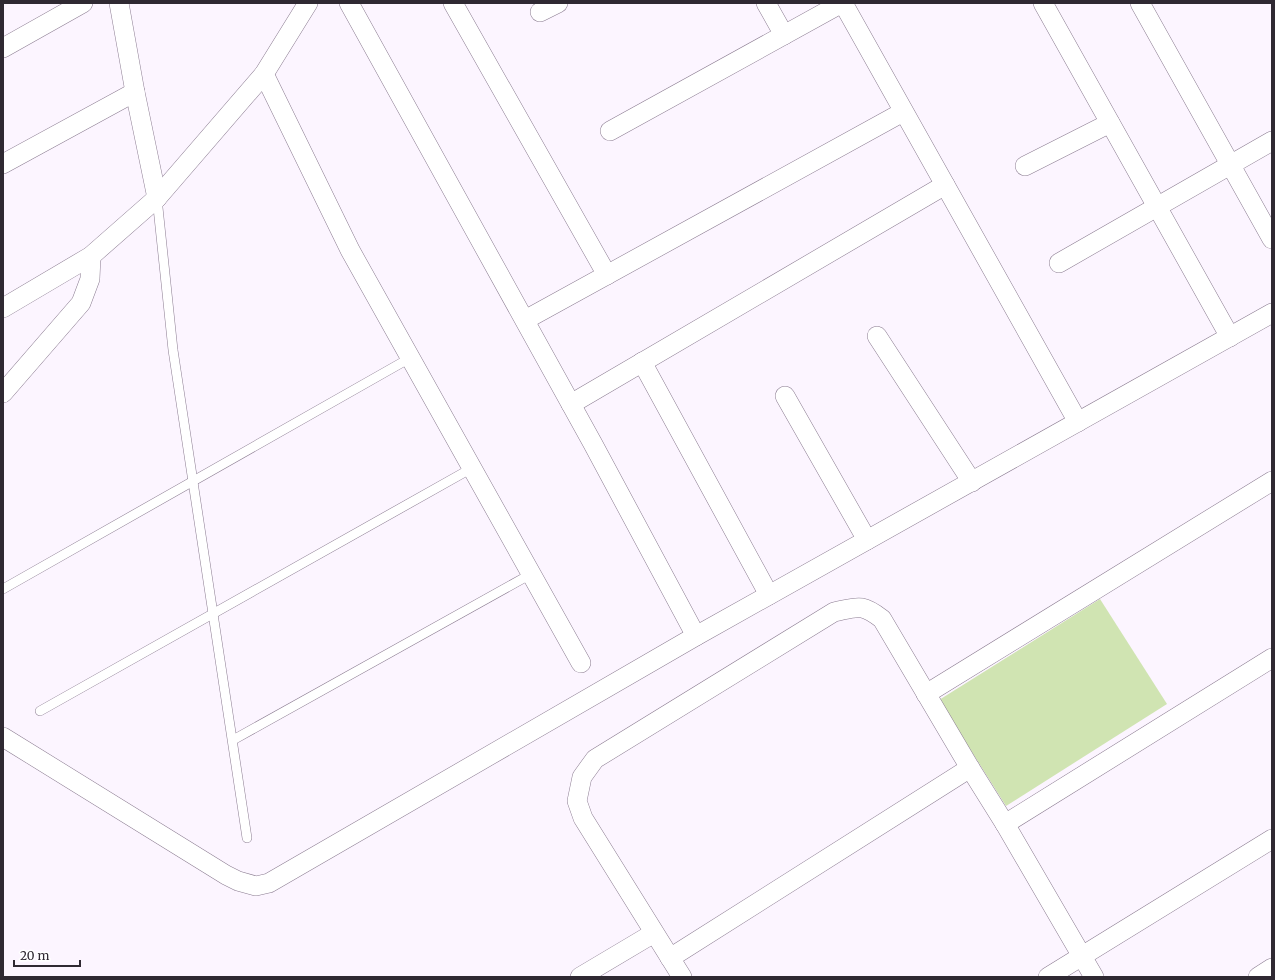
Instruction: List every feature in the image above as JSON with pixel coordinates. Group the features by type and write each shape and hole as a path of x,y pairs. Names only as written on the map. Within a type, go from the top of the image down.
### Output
{"street":[{"path":"3,48 83,3"},
{"path":"119,3 135,92 157,198"},
{"path":"3,308 91,256 157,198 264,74 308,3"},
{"path":"349,3 696,636"},
{"path":"453,3 607,275"},
{"path":"540,12 558,3"},
{"path":"766,3 784,35"},
{"path":"610,131 842,3 1078,422"},
{"path":"1042,3 1230,337"},
{"path":"1140,3 1272,239"},
{"path":"264,74 350,250 581,663"},
{"path":"3,164 135,92"},
{"path":"524,320 903,112"},
{"path":"1024,166 1110,123"},
{"path":"1059,264 1157,206 1272,141"},
{"path":"570,404 945,185"},
{"path":"3,393 81,303 90,279 91,256"},
{"path":"3,737 226,874 256,886 269,883 696,636 1272,313"},
{"path":"877,336 972,482"},
{"path":"642,362 769,595"},
{"path":"785,396 867,540"},
{"path":"926,694 1272,480"},
{"path":"682,977 582,818 576,801 582,777 595,759 834,612 857,607 870,609 882,618 1094,977"},
{"path":"1005,824 1272,658"},
{"path":"670,958 970,768"},
{"path":"1048,977 1272,839"},
{"path":"580,977 654,933"},
{"path":"1258,977 1272,968"}],"lane":[{"path":"157,198 173,350 247,838"},
{"path":"3,589 410,358"},
{"path":"40,711 472,468"},
{"path":"232,740 531,574"}],"green space":[{"path":"1100,599 1167,704 1006,806 939,700"}]}
